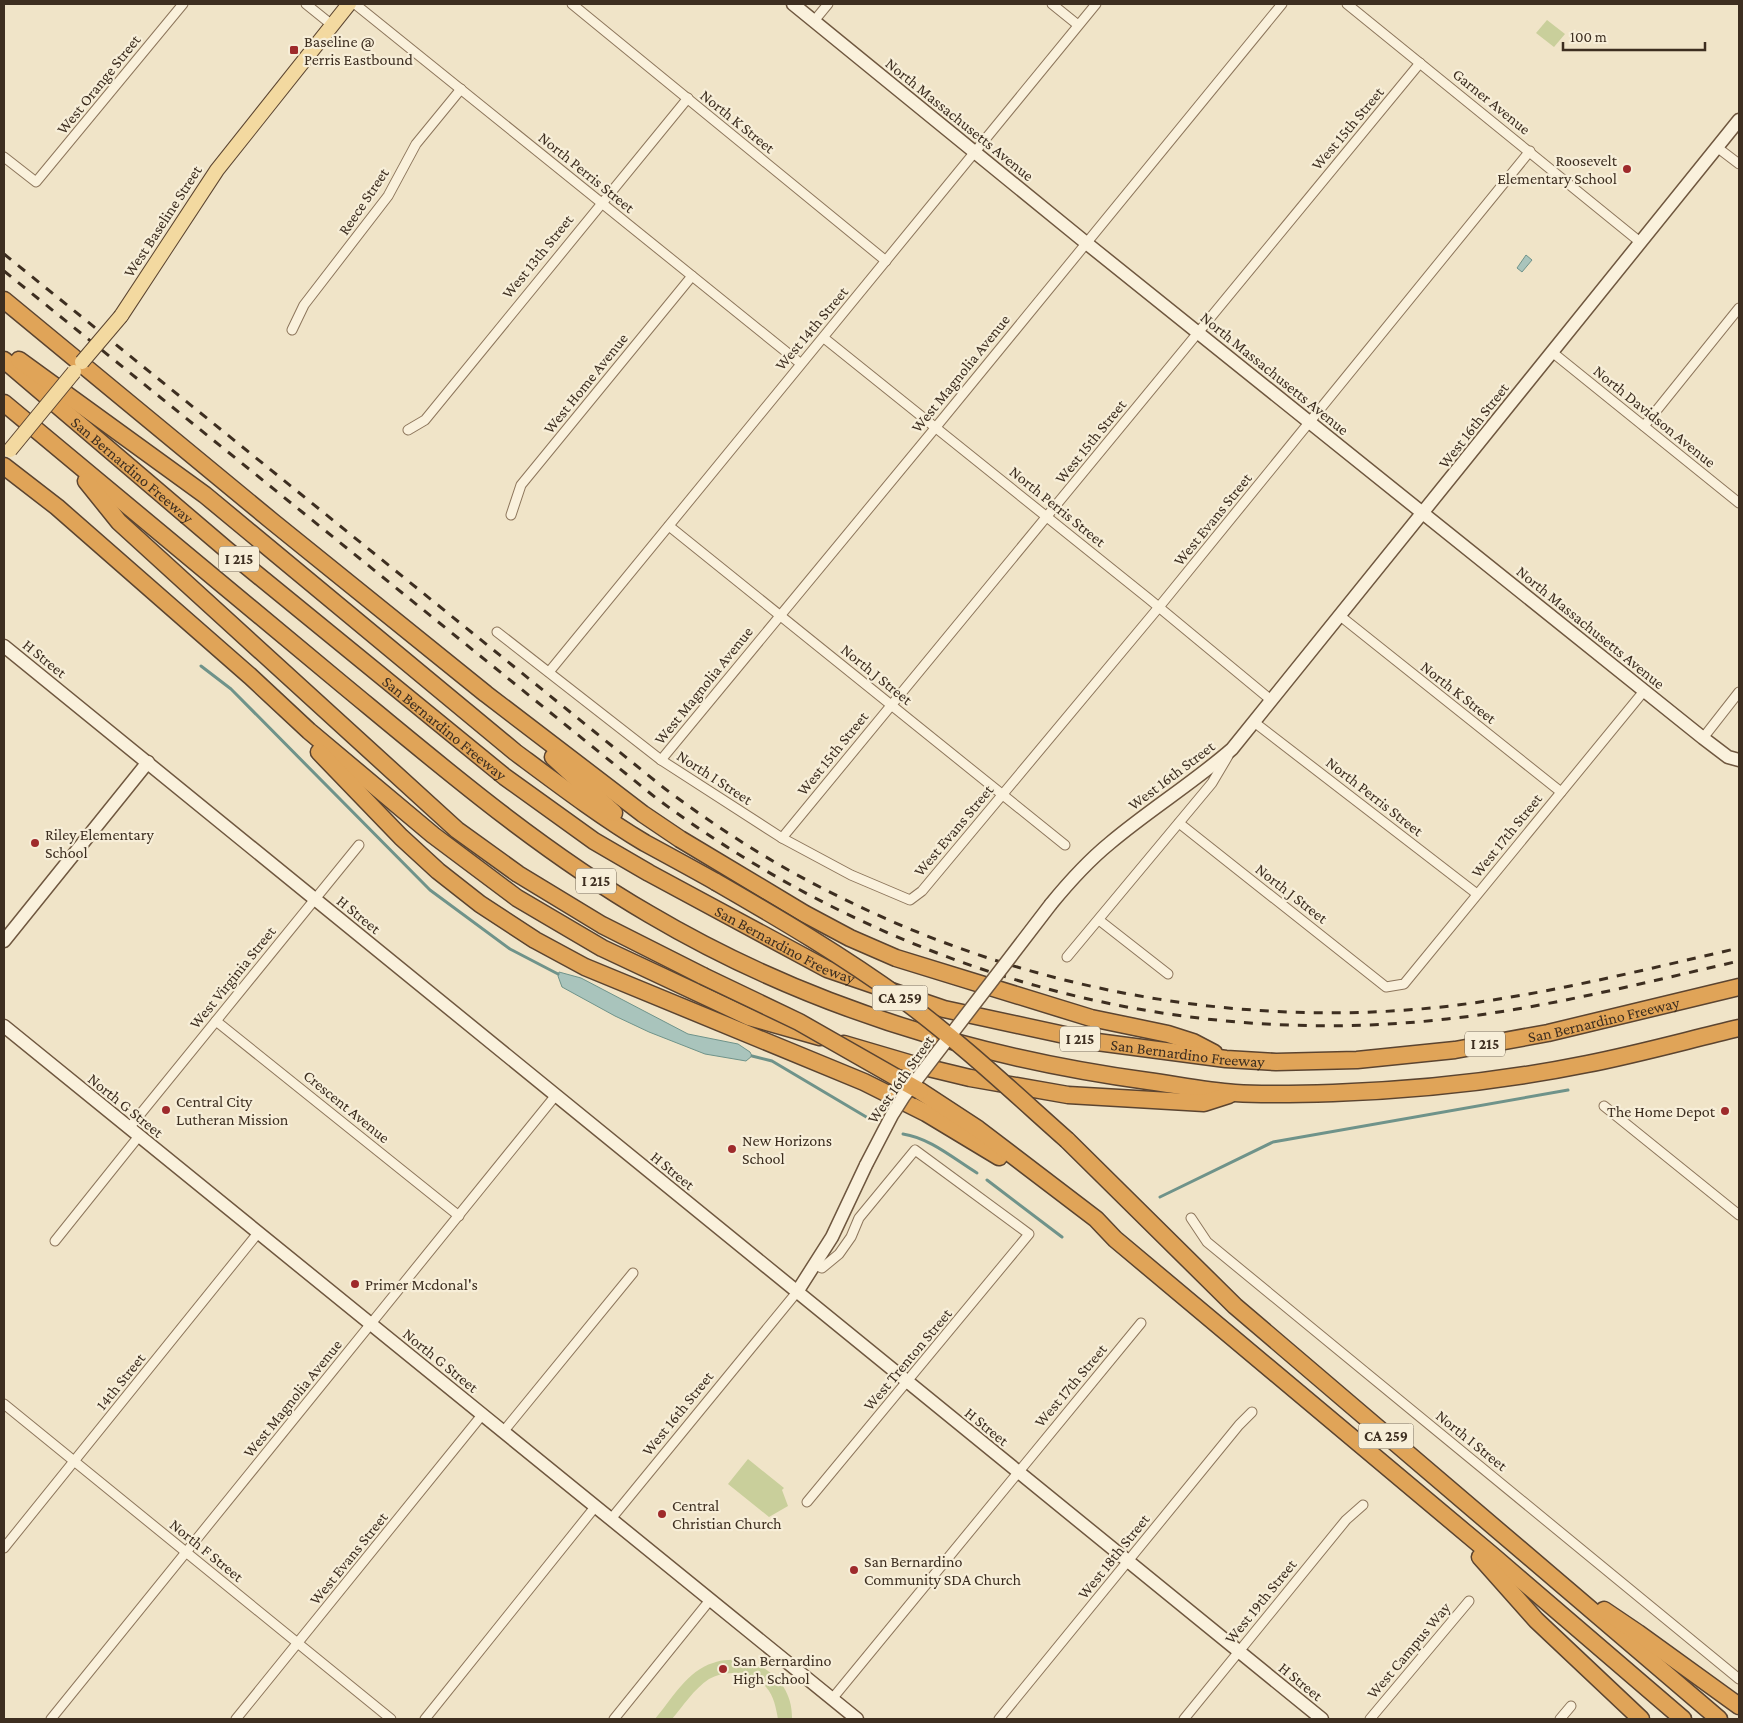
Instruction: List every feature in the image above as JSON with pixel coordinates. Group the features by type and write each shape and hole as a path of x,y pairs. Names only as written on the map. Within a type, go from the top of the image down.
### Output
{"highway":[{"path":"4,300 486,694 662,828 758,887 850,938 896,958 1013,996 1091,1018 1168,1034 1193,1042 1226,1059"},
{"path":"4,349 205,495 516,752 585,804 644,842"},
{"name":"San Bernardino Freeway","path":"4,360 227,550 505,778 594,841 827,969 944,1009 1097,1042 1226,1059 1276,1062 1357,1060 1455,1050 1548,1033 1739,987"},
{"name":"San Bernardino Freeway","path":"4,403 382,717 511,820 578,870 649,914 716,951 793,986 890,1023 1021,1060 1103,1075 1234,1093 1297,1094 1368,1092 1485,1081 1587,1064 1739,1028"},
{"path":"66,456 119,522 457,830 518,874 602,926 799,1022 920,1091 994,1141 1096,1219 1115,1239"},
{"path":"4,466 57,507 122,563 250,676 309,732 432,836 517,898 602,948 749,1017 928,1068 970,1078 1068,1095 1204,1103 1234,1093"},
{"path":"486,694 644,842"},
{"path":"309,732 309,742 401,837 480,904 535,940 585,967 864,1082 926,1113 991,1152 1091,1226 1115,1239"},
{"name":"CA 259","path":"644,842 798,930 902,1000 982,1064 1066,1140 1236,1306 1719,1719"},
{"name":"CA 259","path":"1115,1239 1683,1719"},
{"path":"1442,1514 1536,1620 1640,1719"},
{"path":"1549,1574 1638,1632 1739,1706"}],"main road":[{"name":"West Baseline Street","path":"7,453 120,316 217,170 349,4"}],"street":[{"name":"West Orange Street","path":"4,157 36,182 183,4"},
{"path":"306,4 332,25"},
{"name":"North Perris Street","path":"355,4 800,363"},
{"name":"North K Street","path":"572,4 886,261"},
{"name":"North Massachusetts Avenue","path":"793,4 1423,514 1703,738 1733,758 1739,766"},
{"path":"814,21 828,4"},
{"path":"1052,4 1078,25"},
{"name":"West 14th Street","path":"549,672 800,363 824,338 1096,4"},
{"name":"West Magnolia Avenue","path":"661,760 779,615 936,428 1282,4"},
{"name":"Garner Avenue","path":"1347,4 1640,242"},
{"name":"West 15th Street","path":"782,838 1420,63"},
{"name":"Reece Street","path":"292,330 304,304 388,196 416,144 461,89"},
{"name":"West 13th Street","path":"408,430 425,420 688,98"},
{"name":"West 16th Street","path":"1067,957 1212,783 1232,749 1739,120"},
{"path":"1718,148 1739,164"},
{"name":"West Evans Street","path":"910,900 922,891 1159,607 1530,152"},
{"name":"West Home Avenue","path":"511,514 521,485 692,276"},
{"path":"1644,426 1739,308"},
{"name":"North Perris Street","path":"824,338 1272,700"},
{"name":"North Davidson Avenue","path":"1552,352 1737,497"},
{"name":"North J Street","path":"669,526 1065,845"},
{"name":"North K Street","path":"1339,615 1561,792"},
{"name":"North I Street","path":"497,632 661,760 782,838 851,875 910,900"},
{"name":"H Street","path":"4,646 1322,1719"},
{"name":"West 17th Street","path":"1386,987 1404,984 1644,691"},
{"path":"1703,738 1739,692"},
{"name":"North Perris Street","path":"1254,722 1477,894"},
{"name":"West 16th Street","path":"611,1519 797,1292 832,1237 888,1121 904,1096 1051,904 1071,880 1111,842 1188,785 1232,749"},
{"path":"4,941 148,762"},
{"name":"North J Street","path":"1179,823 1386,987"},
{"name":"West Virginia Street","path":"55,1241 216,1020 359,845"},
{"path":"1099,920 1168,974"},
{"name":"Crescent Avenue","path":"216,1020 459,1216"},
{"name":"North G Street","path":"4,1026 857,1719"},
{"name":"West Magnolia Avenue","path":"51,1719 556,1095"},
{"path":"1604,1106 1739,1215"},
{"name":"West Trenton Street","path":"807,1502 1029,1234 915,1150 859,1218 851,1236 839,1254 822,1268 815,1265"},
{"name":"North I Street","path":"1191,1218 1207,1242 1739,1679"},
{"name":"14th Street","path":"4,1548 258,1233"},
{"path":"503,1432 633,1273"},
{"name":"West 17th Street","path":"832,1699 1140,1323"},
{"name":"North F Street","path":"4,1404 391,1719"},
{"name":"West 18th Street","path":"998,1719 1239,1425 1252,1412"},
{"name":"West Evans Street","path":"236,1719 482,1415"},
{"name":"West 19th Street","path":"1184,1719 1346,1520 1363,1505"},
{"path":"425,1719 595,1507"},
{"path":"614,1719 710,1600"},
{"name":"West Campus Way","path":"1370,1719 1469,1601"},
{"path":"1560,1719 1571,1706"}],"green space":[{"path":"1547,20 1565,34 1554,47 1536,33"},
{"path":"748,1459 784,1488 782,1490 788,1506 769,1517 728,1484"},
{"path":"744,1659 763,1668 779,1681 789,1698 792,1719 778,1719 771,1694 760,1682 746,1675 731,1673 709,1679 694,1693 672,1719 655,1719 681,1686 696,1672 724,1660"}],"water":[{"path":"1526,255 1532,260 1522,272 1517,268"},
{"path":"559,972 581,978 688,1034 738,1044 750,1052 752,1056 746,1061 705,1054 649,1032 562,987 558,976"}],"waterway":[{"path":"201,666 231,689 430,890 510,949 558,974"},
{"path":"752,1056 772,1061 868,1118"},
{"path":"1160,1197 1273,1142 1568,1090"},
{"path":"903,1134 932,1144 977,1173"},
{"path":"987,1180 1062,1237"}],"railway":[{"path":"4,254 664,788 727,832 792,872 909,929 983,956 1059,978 1136,995 1214,1007 1293,1012 1372,1012 1487,1001 1595,981 1739,948"},
{"path":"4,271 656,798 744,858 836,909 932,951 1031,984 1132,1008 1236,1022 1341,1026 1447,1019 1521,1008 1594,994 1739,961"}],"place":[{"name":"Baseline @ Perris Eastbound","path":"294,50"},
{"name":"Roosevelt Elementary School","path":"1627,169"},
{"name":"Riley Elementary School","path":"35,843"},
{"name":"Central City Lutheran Mission","path":"166,1110"},
{"name":"The Home Depot","path":"1725,1111"},
{"name":"New Horizons School","path":"732,1149"},
{"name":"Primer Mcdonal's","path":"355,1284"},
{"name":"Central Christian Church","path":"662,1514"},
{"name":"San Bernardino Community SDA Church","path":"854,1570"},
{"name":"San Bernardino High School","path":"723,1669"}]}
